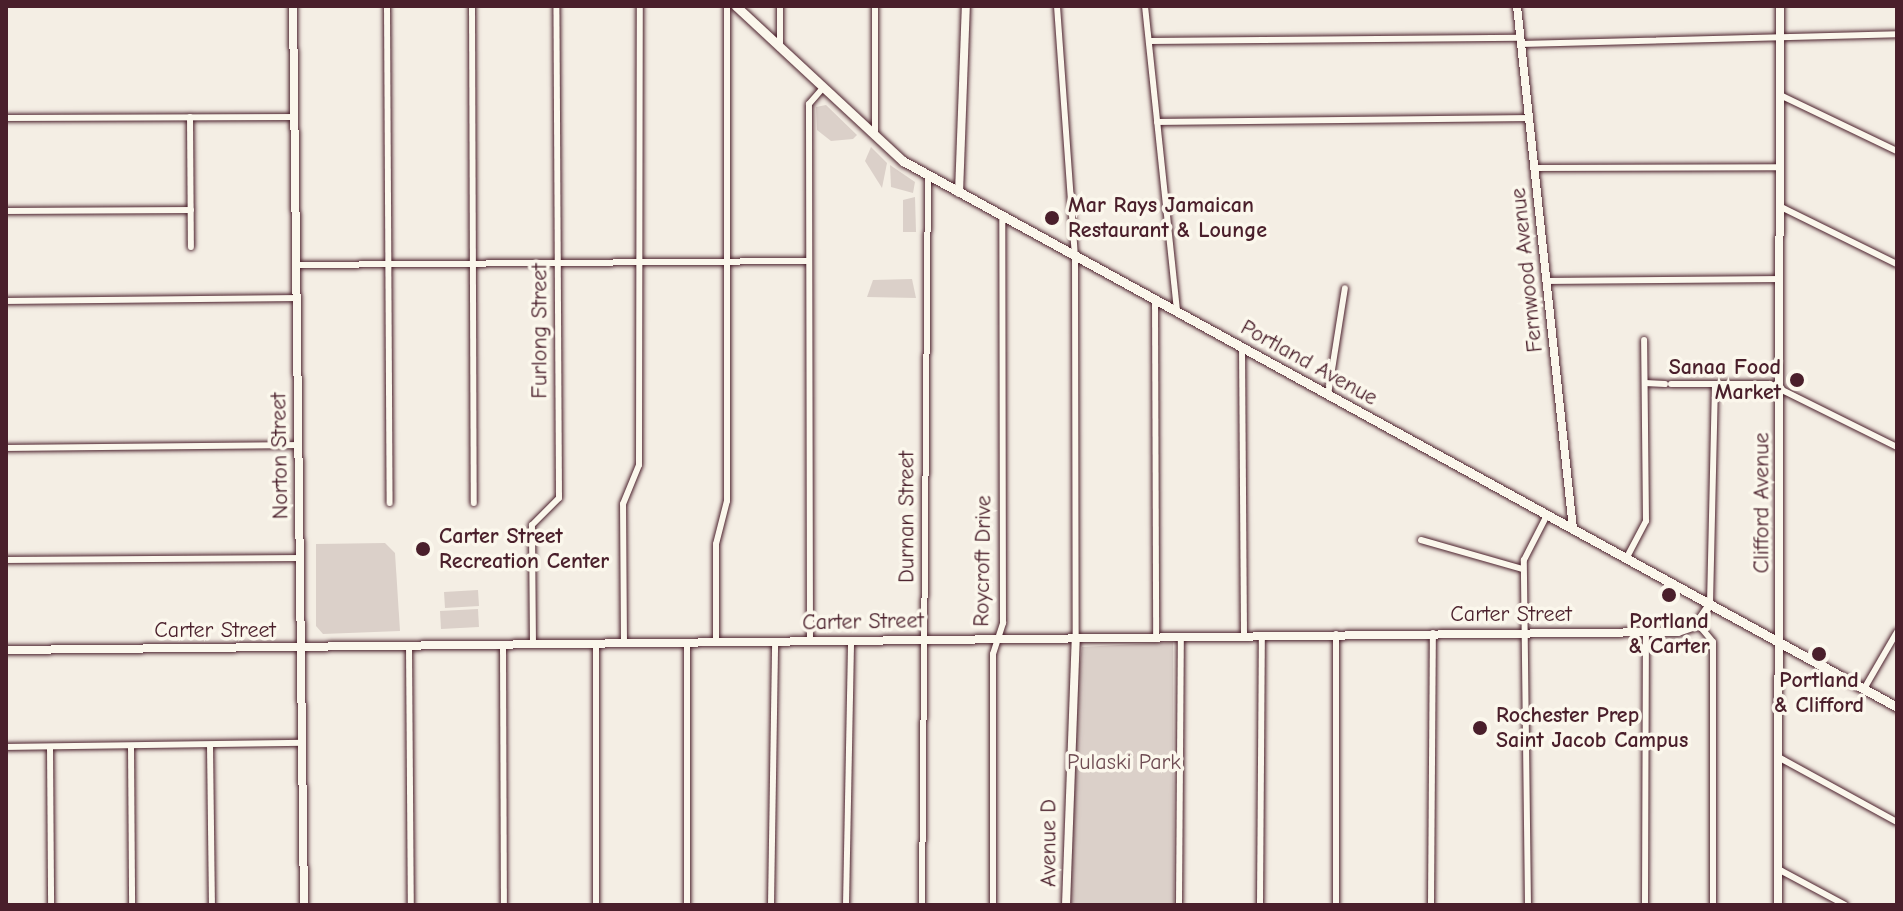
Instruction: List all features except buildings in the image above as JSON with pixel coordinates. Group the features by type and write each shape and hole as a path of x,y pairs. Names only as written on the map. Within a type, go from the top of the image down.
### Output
{"main road":[{"name":"Norton Street","path":"293,6 304,905"},
{"name":"Portland Avenue","path":"736,6 875,136 928,176 1897,707"},
{"path":"959,193 966,6"},
{"name":"Fernwood Avenue","path":"1517,6 1573,529"},
{"name":"Clifford Avenue","path":"1778,905 1780,6"},
{"path":"1698,624 1709,606"},
{"name":"Carter Street","path":"6,650 1646,633 1698,624"},
{"name":"Avenue D","path":"1066,905 1076,638"}],"street":[{"path":"387,6 390,503"},
{"path":"472,6 474,503"},
{"name":"Furlong Street","path":"533,645 532,525 559,498 556,6"},
{"path":"624,643 623,504 639,465 640,6"},
{"path":"716,643 716,544 727,501 727,6"},
{"path":"780,6 780,48"},
{"path":"875,6 875,136"},
{"path":"1057,6 1075,255 1076,638"},
{"path":"1145,6 1177,312"},
{"path":"1149,41 1521,41 1897,34"},
{"path":"810,641 809,104 822,89"},
{"path":"1780,95 1897,151"},
{"path":"190,117 191,247"},
{"path":"6,118 294,117"},
{"path":"1157,122 1529,118"},
{"path":"1534,168 1781,167"},
{"name":"Durnan Street","path":"922,905 928,176"},
{"path":"1781,207 1897,264"},
{"path":"6,211 191,210"},
{"name":"Roycroft Drive","path":"993,905 999,638 1002,216"},
{"path":"296,265 809,261"},
{"path":"1546,281 1780,279"},
{"path":"1328,395 1345,288"},
{"path":"6,301 296,298"},
{"path":"1155,300 1156,637"},
{"path":"1626,559 1646,521 1644,340"},
{"path":"1242,347 1244,635"},
{"path":"1645,383 1715,384 1780,390 1897,447"},
{"path":"1709,606 1715,384"},
{"path":"6,448 298,445"},
{"path":"1528,905 1527,632 1523,569 1547,515"},
{"path":"1421,540 1523,569"},
{"path":"6,560 300,558"},
{"path":"1698,624 1713,642 1713,905"},
{"path":"1864,689 1897,632"},
{"path":"1431,905 1433,633"},
{"path":"1645,905 1646,633"},
{"path":"1336,634 1336,905"},
{"path":"1260,905 1262,635"},
{"path":"1179,905 1181,636"},
{"path":"846,905 851,641"},
{"path":"771,905 775,642"},
{"path":"687,643 687,905"},
{"path":"596,644 596,905"},
{"path":"503,645 504,905"},
{"path":"409,646 411,905"},
{"path":"6,747 302,743"},
{"path":"210,745 212,905"},
{"path":"131,746 132,905"},
{"path":"50,747 51,905"},
{"path":"1780,758 1897,822"},
{"path":"1778,869 1845,905"}],"green space":[{"path":"826,105 857,135 853,139 831,141 817,130 816,107"},
{"path":"871,147 887,163 882,188 865,161"},
{"path":"890,165 915,182 913,193 891,187"},
{"path":"915,197 916,232 903,232 903,200"},
{"path":"912,279 916,298 867,297 873,280"},
{"path":"385,543 395,553 400,631 323,634 316,626 316,544"},
{"path":"478,590 479,606 445,608 444,592"},
{"path":"478,609 479,627 441,629 440,611"},
{"name":"Pulaski Park","path":"1173,642 1174,905 1071,905 1072,723 1082,647"}],"place":[{"name":"Mar Rays Jamaican Restaurant & Lounge","path":"1052,218"},
{"name":"Sanaa Food Market","path":"1797,380"},
{"name":"Carter Street Recreation Center","path":"423,549"},
{"name":"Portland & Carter","path":"1669,595"},
{"name":"Portland & Clifford","path":"1819,654"},
{"name":"Rochester Prep Saint Jacob Campus","path":"1480,728"}]}
